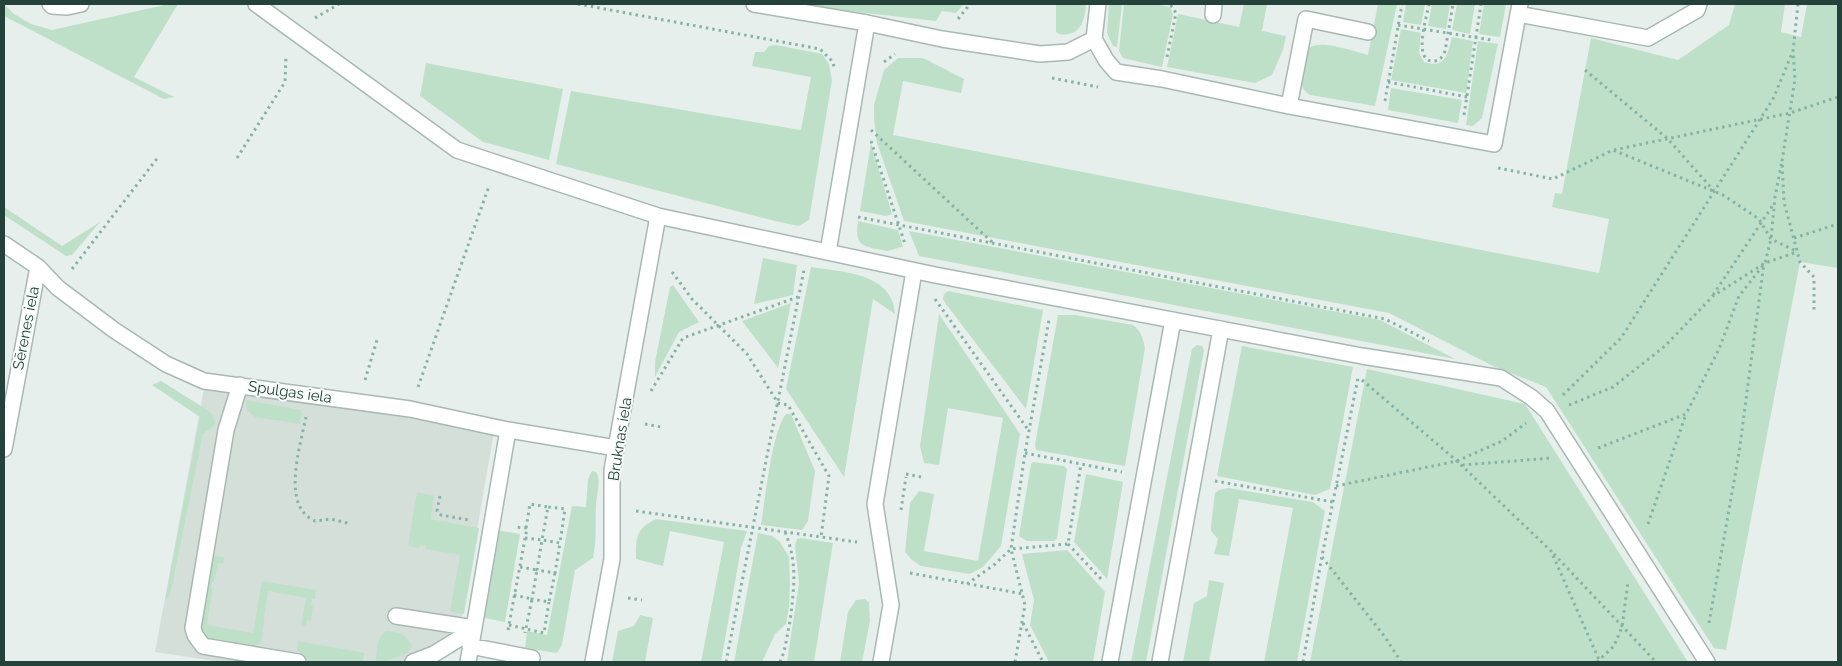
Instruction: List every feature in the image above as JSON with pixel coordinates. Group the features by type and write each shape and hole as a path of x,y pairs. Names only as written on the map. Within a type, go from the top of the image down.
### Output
{"street":[{"path":"50,4 52,6 67,7 81,4"},
{"path":"256,4 457,150 658,216 935,276 1362,356 1501,378 1532,397 1543,414 1577,456 1707,662"},
{"path":"754,4 867,23 942,39 1040,54 1068,52 1094,39"},
{"path":"1098,4 1094,39 1106,60 1116,72 1162,79 1380,124 1494,144 1519,9 1648,38 1697,10 1699,4"},
{"path":"1289,106 1306,19 1368,32"},
{"path":"828,252 867,23"},
{"name":"Bruknas iela","path":"592,662 612,559 612,470 658,216"},
{"name":"Spulgas iela","path":"4,244 38,267 58,288 114,330 166,364 204,381 410,409 508,430 616,448"},
{"name":"Sērenes iela","path":"4,449 38,267"},
{"path":"881,662 891,605 875,504 914,271"},
{"path":"1110,662 1174,320"},
{"path":"1160,662 1221,329"},
{"path":"240,385 226,430 193,628 198,641 203,646 298,662"},
{"path":"468,662 490,524 508,430"},
{"path":"396,616 474,629"},
{"path":"413,662 434,654 474,629"},
{"path":"470,646 526,657"}],"path":[{"path":"237,158 285,82 287,48 302,36 315,18 339,4"},
{"path":"578,4 820,49 833,62 835,70"},
{"path":"1162,79 1176,13 1170,4"},
{"path":"1380,124 1402,4"},
{"path":"1429,4 1421,48 1422,56 1436,62 1442,58 1453,4"},
{"path":"1461,138 1481,4"},
{"path":"1709,627 1738,454 1764,263 1771,239 1774,203 1795,79 1793,51 1798,4"},
{"path":"309,14 322,24"},
{"path":"1398,25 1512,44"},
{"path":"878,66 900,50"},
{"path":"1336,486 1457,461 1502,441 1543,414 1621,338 1772,99 1793,51"},
{"path":"1585,70 1668,138 1714,192"},
{"path":"1043,76 1102,88"},
{"path":"1388,82 1467,97"},
{"path":"1494,167 1553,179 1613,150 1790,113 1838,97"},
{"path":"866,125 994,243"},
{"path":"1613,150 1722,195 1759,219 1771,239 1798,252"},
{"path":"58,288 159,156"},
{"path":"1782,160 1784,202 1800,262 1814,277 1814,312"},
{"path":"410,409 496,164"},
{"path":"1543,414 1613,386 1665,346 1710,300 1774,203"},
{"path":"853,216 1385,318 1434,344"},
{"path":"1794,238 1838,224"},
{"path":"726,662 808,248"},
{"path":"1710,300 1764,263 1798,252"},
{"path":"1646,528 1686,414 1719,349 1739,296 1764,263"},
{"path":"667,266 692,299 747,354 778,403 788,405 829,476 820,537"},
{"path":"930,304 935,276"},
{"path":"650,394 683,338 798,297"},
{"path":"1015,662 1026,605 1011,549 1025,454 1053,298"},
{"path":"359,402 376,340"},
{"path":"1303,662 1362,356"},
{"path":"1358,377 1457,461 1551,552 1656,662"},
{"path":"1457,461 1463,465 1577,456 1686,414"},
{"path":"306,416 294,486 297,498 304,514 315,521 331,519 351,524"},
{"path":"646,417 644,424 661,427"},
{"path":"1025,454 1145,476"},
{"path":"1068,544 1081,464"},
{"path":"900,514 907,465"},
{"path":"906,474 921,477"},
{"path":"1212,480 1333,502"},
{"path":"440,496 437,511 440,515 526,528"},
{"path":"504,653 530,504 565,509 544,633 509,625"},
{"path":"526,657 526,629 548,507"},
{"path":"612,510 630,510 882,545"},
{"path":"780,662 785,650 795,584 792,554 785,532"},
{"path":"525,538 560,543"},
{"path":"967,584 994,565 1011,549 1068,544"},
{"path":"1068,544 1122,601"},
{"path":"1551,552 1599,662 1614,646 1622,627 1629,580"},
{"path":"1322,556 1385,637 1401,662"},
{"path":"520,567 555,573"},
{"path":"908,581 906,572 1023,594"},
{"path":"514,596 549,602"},
{"path":"623,597 642,600"},
{"path":"1022,622 1043,662"}],"shaded area":[{"path":"205,383 494,432 456,652 430,662 221,662 155,652"}],"green space":[{"path":"4,4 14,14 31,24 52,30 169,4 178,4 134,77 174,97 164,99 4,16"},
{"path":"787,4 964,4 956,13 942,11 936,21"},
{"path":"1056,4 1086,4 1082,23 1073,33 1065,35 1056,32"},
{"path":"1109,4 1122,4 1117,47 1113,46 1107,33"},
{"path":"1124,4 1155,4 1170,7 1173,14 1162,67 1123,58 1119,51"},
{"path":"1244,4 1267,4 1262,31 1286,36 1283,50 1272,75 1255,83 1167,67 1178,14 1239,27"},
{"path":"1378,4 1397,4 1375,106 1310,95 1304,90 1302,82 1305,57 1308,49 1313,46 1328,45 1368,55"},
{"path":"1406,4 1425,4 1421,25 1403,22"},
{"path":"1432,4 1450,4 1446,29 1428,26"},
{"path":"1457,4 1475,4 1470,34 1452,30"},
{"path":"1484,4 1506,4 1500,37 1479,34"},
{"path":"1735,4 1785,4 1781,32 1801,37 1807,4 1838,4 1838,268 1800,262 1726,650 1714,648 1546,387 1495,367 1389,313 904,221 877,143 874,105 884,70 898,58 923,58 964,79 961,93 903,81 893,135 1599,273 1609,219 1552,207 1555,193 1562,194 1591,38 1678,60 1729,25"},
{"path":"1401,29 1421,33 1419,53 1424,62 1431,64 1437,64 1444,59 1452,37 1473,41 1466,93 1391,80"},
{"path":"1478,41 1498,44 1482,118 1473,126 1466,125"},
{"path":"776,45 822,54 829,64 832,80 809,220 799,226 556,164 571,91 801,130 811,77 752,66 755,52 764,52 769,46"},
{"path":"426,63 563,89 549,160 483,142 420,96"},
{"path":"1391,88 1462,100 1458,123 1388,110"},
{"path":"871,143 892,214 886,216 860,211"},
{"path":"4,207 62,246 100,222 72,255 66,256 4,215"},
{"path":"858,221 898,230 903,247 888,251 864,245 858,237"},
{"path":"909,231 1380,320 1455,359 919,256"},
{"path":"763,258 797,265 793,295 754,304"},
{"path":"811,267 851,273 876,282 886,290 892,300 895,314 873,299 844,477 786,389"},
{"path":"673,285 699,322 679,332 655,377 655,362 670,287"},
{"path":"948,291 1043,310 1026,409 946,304 943,299 944,294"},
{"path":"791,303 778,368 742,321"},
{"path":"939,314 1020,434 1001,546 983,567 970,574 921,566 905,552 910,503 919,491 934,494 924,551 978,561 1003,418 948,408 939,465 924,463 920,446"},
{"path":"1058,315 1075,315 1133,325 1141,335 1145,348 1125,466 1036,450 1035,445"},
{"path":"1197,345 1202,346 1204,350 1146,662 1131,662 1192,349"},
{"path":"1242,346 1353,367 1330,489 1315,495 1217,476"},
{"path":"1367,369 1525,404 1688,662 1310,662"},
{"path":"161,381 206,409 213,415 215,425 203,434 170,595 165,600 200,417 152,385"},
{"path":"246,400 302,410 300,424 255,417 247,410"},
{"path":"786,414 791,414 815,471 808,521 802,530 761,525 773,450 781,423"},
{"path":"1033,462 1064,466 1067,469 1057,538 1054,541 1027,541 1019,536 1031,464"},
{"path":"592,471 596,472 599,480 593,558 575,570 562,645 557,653 525,648 527,631 547,635 572,506 586,507 588,479"},
{"path":"1086,474 1123,482 1107,579 1074,542"},
{"path":"1228,488 1313,502 1325,511 1297,662 1264,662 1293,508 1239,499 1229,556 1214,554 1218,539 1211,531 1215,493"},
{"path":"417,492 434,496 431,519 479,528 464,614 450,612 460,555 426,549 426,546 420,545 419,548 408,546"},
{"path":"656,519 747,531 741,548 721,662 701,662 724,542 670,531 663,566 636,559 636,545 640,531"},
{"path":"496,530 520,534 505,622 480,617"},
{"path":"758,533 772,536 780,542 789,557 789,607 786,624 775,634 762,662 734,662"},
{"path":"797,539 833,543 814,662 787,662 799,583 795,546"},
{"path":"1067,550 1105,592 1093,662 1049,662 1030,625 1034,600 1022,554"},
{"path":"210,555 224,557 223,564 218,563 214,582 212,582 211,588 213,588 207,625 253,633 262,581 316,590 315,599 312,599 311,605 313,606 311,621 307,620 306,627 301,626 306,598 268,591 261,642 254,647 206,642 198,629"},
{"path":"1209,580 1224,583 1209,662 1183,662 1194,603 1207,596"},
{"path":"864,599 869,602 870,621 862,662 840,662 848,612 856,600"},
{"path":"640,615 653,618 645,662 612,662 618,631 634,626"},
{"path":"388,631 403,635 412,646 408,653 384,662 376,662 379,639 384,632"},
{"path":"298,641 365,653 362,662 307,660 297,650"}]}
